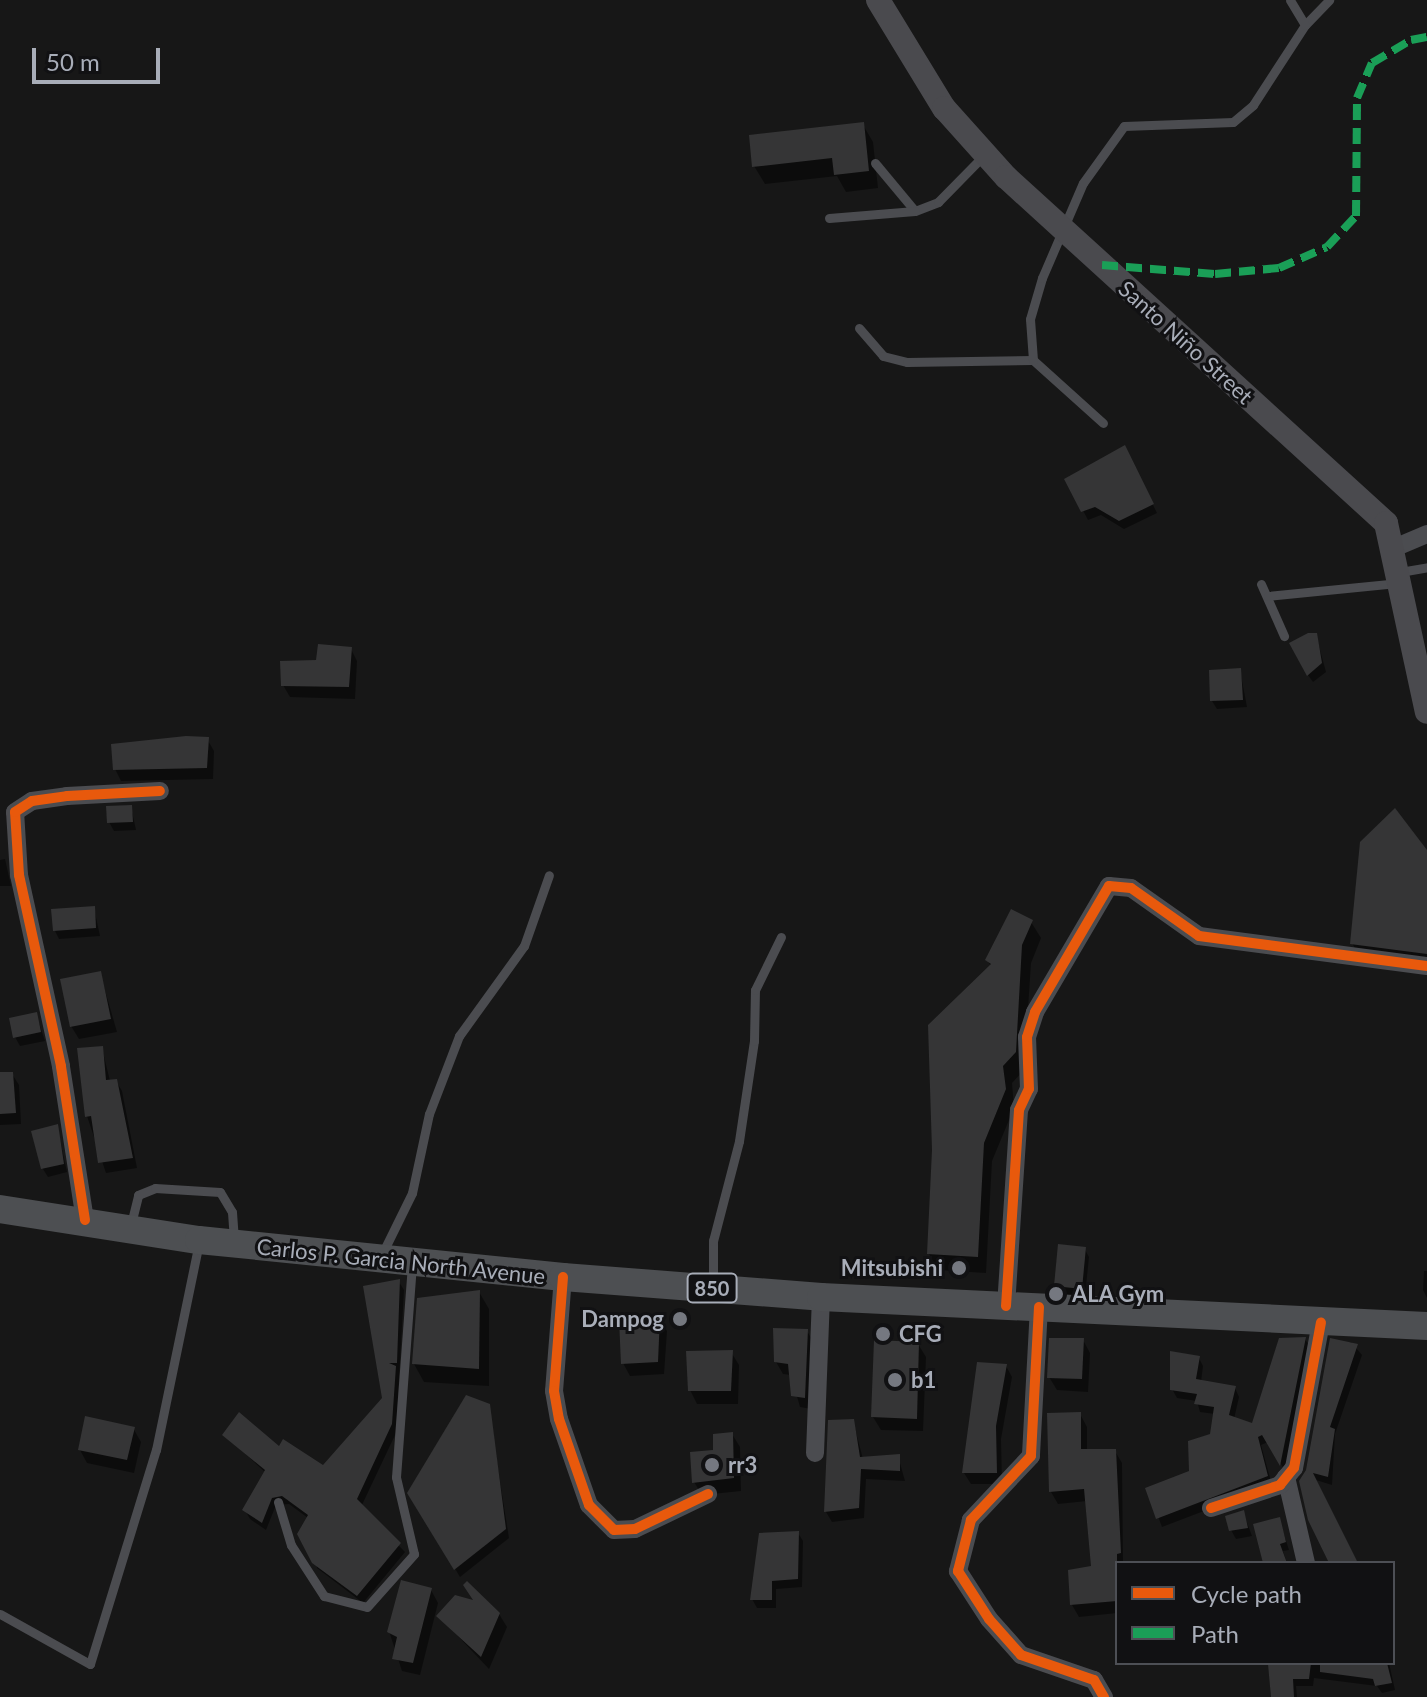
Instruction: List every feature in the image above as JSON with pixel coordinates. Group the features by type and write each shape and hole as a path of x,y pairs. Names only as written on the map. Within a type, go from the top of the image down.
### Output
{"main road":[{"name":"Santo Niño Street","path":"878,0 944,108 985,153 1064,230 1370,505 1386,523 1399,567 1427,712"},
{"name":"Carlos P. Garcia North Avenue","path":"0,1209 199,1240 563,1277 821,1297 1427,1326"}],"street":[{"path":"1399,567 1427,534"},
{"path":"85,1220 61,1066 19,875 15,812 32,801 160,791"},
{"path":"1006,1306 1019,1110 1029,1089 1027,1037 1048,987 1109,886 1131,888 1199,936 1427,966"},
{"path":"563,1277 554,1391 559,1419 589,1505 614,1530 635,1529 708,1494"},
{"path":"815,1453 821,1297"},
{"path":"1039,1307 1031,1456 971,1520 958,1571 989,1619 1021,1655 1094,1680 1104,1697"},
{"path":"1211,1508 1280,1485 1294,1468 1321,1322"},
{"path":"1286,1477 1306,1561"}],"lane":[{"path":"1290,0 1305,25"},
{"path":"1033,360 1030,319 1042,278 1083,183 1124,126 1233,122 1253,105 1305,25 1329,0"},
{"path":"829,218 915,211 938,202 966,179 985,153"},
{"path":"875,163 915,211"},
{"path":"859,328 883,356 907,362 1033,360 1103,423"},
{"path":"1268,596 1399,567 1427,567"},
{"path":"1261,584 1284,636"},
{"path":"380,1259 412,1193 429,1114 459,1036 524,946 549,875"},
{"path":"713,1288 713,1241 739,1141 754,1041 755,990 781,937"},
{"path":"131,1228 138,1195 155,1188 220,1192 232,1212 234,1244"},
{"path":"0,1614 90,1664 156,1450 199,1240"},
{"path":"278,1502 291,1545 324,1596 367,1607 414,1554 396,1477 413,1263"}],"building":[{"path":"864,122 869,171 834,175 832,158 752,167 749,135"},
{"path":"1125,445 1154,504 1119,521 1095,507 1081,512 1064,479"},
{"path":"1308,633 1317,633 1322,663 1307,676 1289,643"},
{"path":"318,644 352,647 349,687 281,686 280,661 316,660"},
{"path":"1241,668 1243,700 1210,701 1209,670"},
{"path":"186,736 209,737 207,768 113,770 111,744"},
{"path":"132,805 133,822 107,823 106,806"},
{"path":"1395,808 1427,850 1427,954 1350,944 1360,842"},
{"path":"95,906 96,928 53,931 51,909"},
{"path":"1011,909 1033,920 1022,945 1016,1052 1003,1066 1006,1089 984,1143 978,1257 927,1254 932,1150 928,1025 991,964 985,960"},
{"path":"101,971 111,1019 70,1027 60,979"},
{"path":"37,1012 41,1032 13,1038 9,1018"},
{"path":"103,1046 106,1080 117,1079 133,1158 98,1163 91,1116 85,1117 77,1048"},
{"path":"0,1072 13,1072 16,1113 0,1114"},
{"path":"58,1124 64,1164 41,1169 31,1131"},
{"path":"1058,1244 1086,1247 1082,1289 1054,1286"},
{"path":"400,1279 397,1363 389,1363 396,1366 392,1424 357,1499 401,1543 357,1596 312,1563 297,1534 308,1515 282,1496 272,1498 262,1523 242,1510 265,1470 222,1435 239,1412 279,1446 283,1439 323,1465 382,1398 363,1286"},
{"path":"480,1290 479,1369 412,1364 417,1298"},
{"path":"660,1316 658,1362 621,1364 619,1319"},
{"path":"773,1328 808,1329 805,1398 791,1396 788,1364 774,1362"},
{"path":"1306,1337 1280,1466 1262,1435 1258,1437 1268,1476 1156,1519 1145,1488 1189,1471 1188,1441 1210,1434 1214,1407 1194,1404 1197,1394 1170,1390 1170,1351 1200,1356 1196,1379 1236,1386 1229,1415 1252,1423 1279,1338"},
{"path":"1049,1338 1084,1338 1082,1379 1047,1378"},
{"path":"1330,1338 1358,1344 1330,1427 1335,1429 1328,1477 1313,1473 1357,1561 1328,1561 1308,1520 1299,1481 1306,1470"},
{"name":"b1","path":"874,1340 919,1342 917,1419 871,1417"},
{"path":"733,1350 731,1391 688,1391 686,1351"},
{"path":"977,1362 1007,1364 996,1426 997,1473 962,1473"},
{"path":"466,1395 490,1404 506,1529 454,1570 407,1493"},
{"path":"1081,1412 1081,1449 1116,1449 1121,1553 1117,1554 1115,1561 1115,1601 1070,1605 1068,1570 1091,1566 1084,1489 1049,1492 1047,1413"},
{"path":"85,1416 135,1427 127,1460 78,1450"},
{"path":"854,1419 860,1457 900,1454 900,1471 861,1469 859,1508 824,1512 828,1420"},
{"name":"rr3","path":"733,1432 734,1478 692,1483 690,1452 713,1450 713,1434"},
{"path":"1244,1510 1248,1528 1229,1531 1225,1516"},
{"path":"1280,1517 1286,1542 1280,1544 1286,1561 1262,1561 1253,1524"},
{"path":"799,1531 798,1579 772,1581 772,1600 750,1600 759,1533"},
{"path":"401,1580 432,1588 413,1663 392,1659 397,1637 387,1632"},
{"path":"467,1581 500,1613 481,1657 436,1616 455,1595 473,1600 463,1585"},
{"path":"1268,1665 1311,1665 1309,1679 1293,1679 1294,1697 1271,1697"},
{"path":"1320,1665 1388,1665 1392,1683 1375,1686 1373,1679 1320,1672"}],"marked path":[{"path":"1102,265 1215,274 1279,268 1327,247 1356,216 1357,98 1372,63 1411,40 1427,37"}],"cycle path":[{"path":"85,1220 61,1066 19,875 15,812 32,801 160,791"},
{"path":"1006,1306 1019,1110 1029,1089 1027,1037 1035,1012 1109,886 1131,888 1199,936 1427,966"},
{"path":"563,1277 554,1391 559,1419 589,1505 614,1530 635,1529 708,1494"},
{"path":"1039,1307 1031,1456 971,1520 958,1571 989,1619 1021,1655 1094,1680 1104,1697"},
{"path":"1211,1508 1280,1485 1294,1468 1321,1322"}],"place":[{"name":"Mitsubishi","path":"959,1268"},
{"name":"ALA Gym","path":"1056,1294"},
{"name":"Dampog","path":"680,1319"},
{"name":"CFG","path":"883,1334"},
{"name":"b1","path":"895,1380"},
{"name":"rr3","path":"712,1465"}]}
